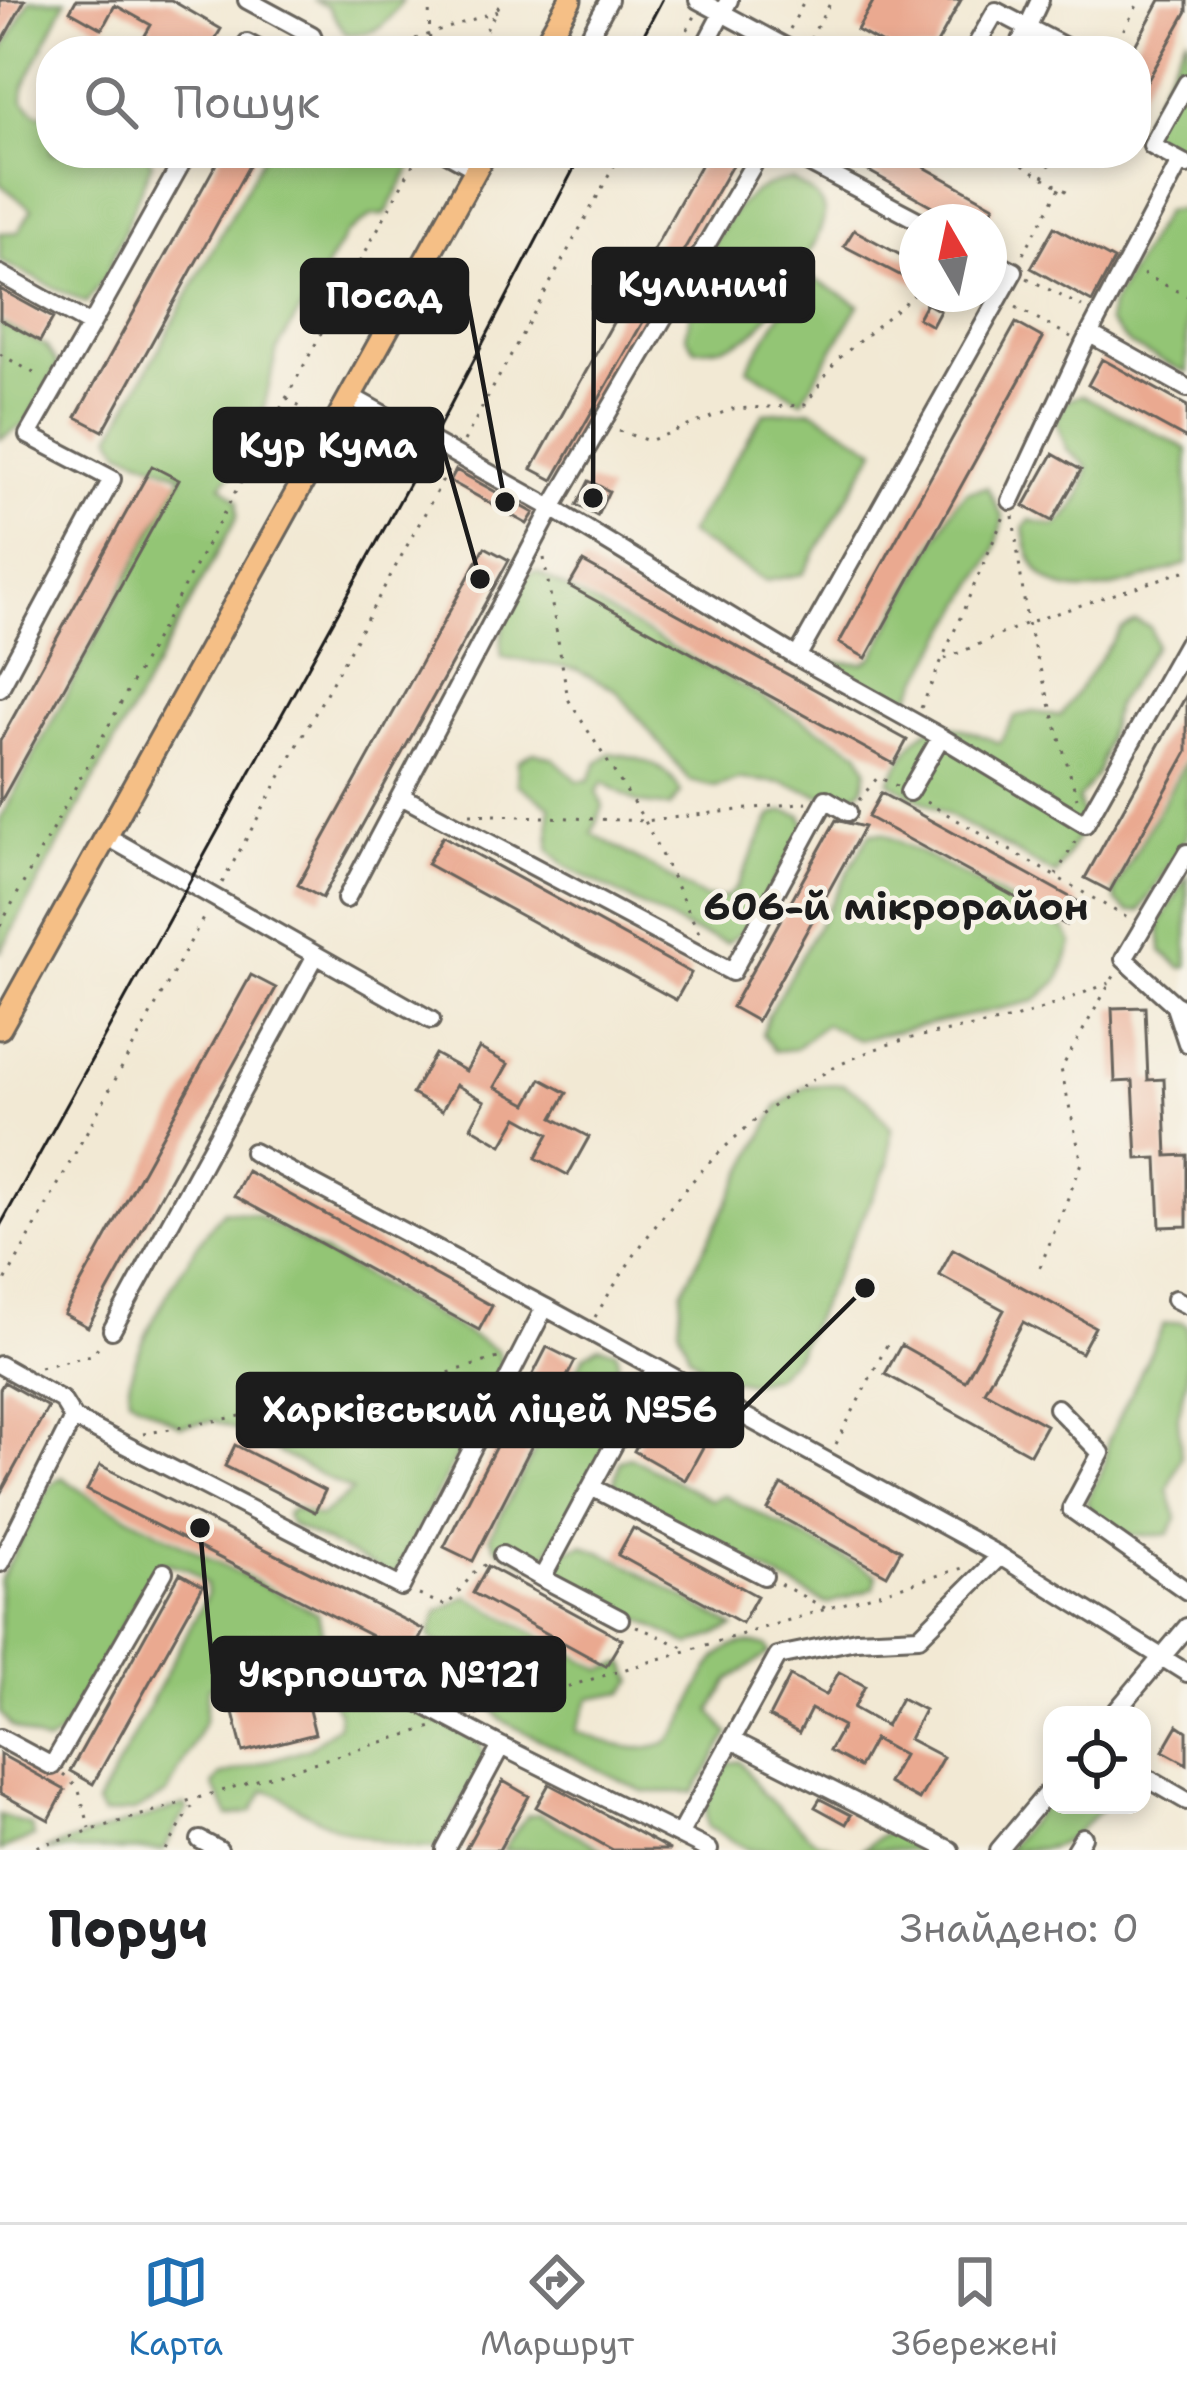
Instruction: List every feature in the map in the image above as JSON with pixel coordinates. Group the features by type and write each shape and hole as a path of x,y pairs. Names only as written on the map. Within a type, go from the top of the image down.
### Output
{"main road":[{"path":"550,36 570,0"},
{"path":"0,1028 476,168"}],"street":[{"path":"247,0 313,36"},
{"path":"589,36 609,0"},
{"path":"1024,33 1040,0"},
{"path":"700,1 726,6 771,36"},
{"path":"710,36 726,6"},
{"path":"981,36 996,10 1032,36"},
{"path":"1010,501 1087,339 1184,164 1151,146 1187,83"},
{"path":"0,688 112,479 28,435 179,168"},
{"path":"346,899 552,508 751,168"},
{"path":"818,168 899,210"},
{"path":"1007,267 1014,271 1007,284"},
{"path":"0,274 92,325"},
{"path":"797,657 991,312"},
{"path":"1087,339 1187,388"},
{"path":"350,396 552,508 1085,824 1187,643"},
{"path":"909,792 941,736"},
{"path":"401,796 732,972 826,799 848,812"},
{"path":"106,836 431,1020"},
{"path":"1187,853 1124,959 1180,1008 1187,1043"},
{"path":"112,1330 316,955"},
{"path":"253,1152 1000,1556 1187,1673"},
{"path":"8,1369 62,1400 73,1418 401,1587 545,1307"},
{"path":"542,1578 655,1367"},
{"path":"1057,1408 1101,1453 1071,1509 1187,1591"},
{"path":"0,1563 73,1418"},
{"path":"591,1486 764,1576"},
{"path":"502,1555 620,1619"},
{"path":"679,1835 778,1656 856,1640 919,1637 1000,1556"},
{"path":"0,1738 52,1766 164,1572"},
{"path":"1120,1706 1187,1627"},
{"path":"225,1688 319,1665 377,1680 709,1850"},
{"path":"732,1740 950,1850"},
{"path":"445,1850 501,1746"},
{"path":"1151,1780 1187,1802"},
{"path":"999,1850 1043,1798"},
{"path":"200,1840 219,1850"}],"path":[{"path":"429,0 430,36"},
{"path":"483,36 502,0"},
{"path":"789,31 805,0"},
{"path":"812,36 832,0"},
{"path":"1120,36 1140,0"},
{"path":"683,36 700,1"},
{"path":"435,36 496,11"},
{"path":"0,926 411,168"},
{"path":"0,1291 613,168"},
{"path":"1028,168 1073,195"},
{"path":"1043,177 1048,168"},
{"path":"1060,188 1014,271 1099,316"},
{"path":"1126,266 1187,296"},
{"path":"1007,302 1087,339"},
{"path":"601,424 650,441 732,409 805,405 837,360 899,307"},
{"path":"0,354 57,385"},
{"path":"286,397 317,419"},
{"path":"341,435 381,438 397,446 409,428"},
{"path":"1010,501 1027,622 1085,824 1056,875"},
{"path":"915,721 1010,501"},
{"path":"539,532 568,699 645,820 713,962"},
{"path":"944,659 1027,622 1187,570"},
{"path":"848,812 878,777 1142,927"},
{"path":"432,812 645,820 826,799"},
{"path":"1040,1267 1082,1162 1061,1069 1124,959"},
{"path":"587,1330 628,1261 718,1149 829,1069 893,1043 1004,1021 1110,983"},
{"path":"8,1369 92,1355 112,1330"},
{"path":"827,1462 890,1339"},
{"path":"114,1439 404,1386 522,1351"},
{"path":"401,1587 447,1606 476,1570 502,1555"},
{"path":"26,1850 1000,1556"},
{"path":"764,1576 826,1609"},
{"path":"620,1619 689,1650"},
{"path":"52,1766 78,1788 90,1831"},
{"path":"166,1850 198,1798"}],"green space":[{"path":"30,0 66,0 48,36 36,36 36,61 24,86 23,100 36,113 36,168 150,168 106,275 86,303 0,261 0,233 18,232 32,209 0,184 0,56"},
{"path":"313,0 403,0 380,27 346,34 328,7"},
{"path":"1187,35 1187,157 1151,139 1151,104"},
{"path":"257,168 411,168 385,215 373,215 346,234 277,350 260,426 240,465 221,485 238,501 237,517 0,953 0,820 182,475 122,451 112,435"},
{"path":"792,180 821,202 824,213 806,259 770,314 750,335 723,346 695,349 686,336 716,238 747,198 768,185"},
{"path":"1165,211 1187,213 1187,373 1130,345 1108,322 1111,305"},
{"path":"805,274 859,305 802,401 747,368"},
{"path":"0,323 46,346 58,365 26,423 0,439"},
{"path":"1082,395 1187,449 1187,564 1087,590 1064,588 1045,578 1031,558 1024,527 1030,520 1055,526 1062,521 1085,483 1087,466 1067,450 1056,420 1067,400"},
{"path":"812,410 876,449 803,574 766,581 688,534 764,413"},
{"path":"987,487 1003,518 995,551 909,698 885,702 833,668 834,662 864,663 873,657 956,503 968,491"},
{"path":"537,572 860,752 867,769 863,788 844,803 783,783 741,779 715,787 690,781 616,690 575,669 502,657 502,634 509,613 530,573"},
{"path":"1136,621 1150,627 1156,645 1116,704 1098,772 1078,800 1085,824 1056,875 889,782 911,745 932,728 958,728 999,743 1015,717 1033,712 1060,716 1121,629"},
{"path":"534,752 553,758 578,781 589,780 598,762 610,753 641,760 669,775 681,793 670,807 638,803 603,782 597,791 603,807 592,833 703,897 725,898 736,888 772,815 784,811 801,815 806,827 745,930 726,943 691,931 565,866 549,849 550,806 517,784 518,761"},
{"path":"1187,759 1187,836 1140,911 1129,912 1116,902 1114,891"},
{"path":"870,833 883,833 1066,930 1072,944 1059,980 1035,1001 858,1040 825,1024 795,1049 775,1051 762,1034 768,1015"},
{"path":"1187,876 1187,966 1182,968 1162,951 1160,924"},
{"path":"842,1084 868,1099 891,1128 889,1163 796,1355 775,1376 749,1383 713,1375 689,1355 679,1327 682,1291 778,1106 806,1086"},
{"path":"224,1210 256,1215 498,1351 502,1366 491,1390 394,1576 290,1524 286,1514 294,1508 320,1517 352,1491 227,1426 214,1421 181,1426 129,1397 137,1356 149,1329 180,1272"},
{"path":"1164,1324 1187,1326 1187,1378 1178,1417 1181,1457 1168,1490 1177,1518 1169,1534 1133,1535 1113,1528 1086,1503 1105,1463 1108,1441"},
{"path":"599,1346 616,1351 617,1407 610,1433 544,1559 532,1566 495,1547 490,1536 584,1356"},
{"path":"630,1457 711,1500 723,1495 877,1575 874,1588 827,1604 613,1489 620,1460"},
{"path":"62,1477 89,1496 318,1614 323,1637 314,1650 233,1670 208,1688 205,1720 167,1794 134,1811 103,1815 97,1805 207,1595 206,1584 188,1569 166,1563 151,1576 59,1736 46,1744 12,1727 0,1713 0,1580 50,1486"},
{"path":"583,1545 619,1560 734,1627 690,1645 559,1578 556,1566 566,1550"},
{"path":"467,1596 602,1670 625,1663 634,1681 624,1692 590,1698 576,1731 627,1747 659,1746 673,1737 711,1665 725,1651 743,1643 767,1646 770,1653 729,1680 711,1711 729,1734 694,1792 644,1792 501,1720 461,1664 429,1637 437,1612"},
{"path":"330,1672 371,1685 479,1742 485,1755 439,1847 406,1846 353,1833 264,1790 252,1812 229,1816 213,1785 220,1776 309,1748 338,1725 339,1712 322,1687"},
{"path":"740,1761 764,1795 816,1841 845,1850 750,1850 708,1827 708,1801 714,1786 728,1763"},
{"path":"185,1805 164,1850 44,1850"},
{"path":"1043,1807 1043,1814 1096,1814 1053,1846 1006,1850"},
{"path":"539,1814 603,1850 503,1850 527,1815"},
{"path":"0,1815 31,1826 34,1837 0,1850"},
{"path":"889,1831 937,1850 861,1850"}],"building":[{"path":"0,0 25,0 0,45"},
{"path":"76,0 171,0 221,29 217,36 145,36 151,25 115,5 102,29 70,11"},
{"path":"874,0 961,0 941,36 868,36 857,30"},
{"path":"1160,0 1187,0 1187,11 1151,75 1151,36 1140,36"},
{"path":"214,168 248,168 103,431 76,417"},
{"path":"699,168 730,168 553,480 532,469"},
{"path":"863,168 926,168 990,204 928,204"},
{"path":"1054,227 1114,260 1092,302 1031,268"},
{"path":"854,230 899,254 899,275 844,246"},
{"path":"0,289 53,318 40,341 0,319"},
{"path":"921,312 939,312 932,326 918,318"},
{"path":"1016,323 1043,338 866,658 839,643"},
{"path":"1102,359 1187,406 1187,439 1088,385"},
{"path":"1053,454 1081,470 1052,521 1024,506"},
{"path":"152,466 179,480 0,803 0,741"},
{"path":"456,470 534,513 527,524 450,481"},
{"path":"589,481 609,491 597,516 577,505"},
{"path":"485,547 509,560 322,898 298,885"},
{"path":"583,562 907,740 894,764 569,586"},
{"path":"1187,694 1187,752 1110,891 1085,878"},
{"path":"881,793 1079,902 1066,925 868,817"},
{"path":"836,820 864,827 757,1021 732,1007"},
{"path":"443,836 691,973 676,1000 427,864"},
{"path":"251,975 276,988 88,1327 64,1314"},
{"path":"1145,1007 1148,1080 1164,1079 1167,1156 1187,1155 1187,1226 1160,1227 1157,1158 1137,1159 1133,1081 1115,1082 1112,1008"},
{"path":"479,1048 508,1064 495,1087 527,1104 541,1079 567,1093 553,1118 589,1137 568,1175 536,1158 549,1134 518,1117 502,1145 471,1127 485,1101 456,1085 442,1111 412,1094 435,1054 466,1071"},
{"path":"247,1171 492,1306 479,1330 234,1196"},
{"path":"953,1249 1095,1327 1081,1353 1023,1322 984,1391 1046,1425 1030,1454 885,1374 901,1345 965,1381 1004,1310 939,1275"},
{"path":"547,1347 575,1361 473,1561 444,1547"},
{"path":"4,1382 48,1407 0,1494 0,1389"},
{"path":"657,1409 685,1425 692,1412 715,1425 685,1480 634,1451"},
{"path":"235,1445 325,1491 315,1512 225,1466"},
{"path":"100,1465 424,1630 411,1656 87,1490"},
{"path":"782,1485 901,1550 887,1575 768,1510"},
{"path":"633,1528 757,1596 742,1623 618,1555"},
{"path":"488,1566 622,1639 606,1666 473,1593"},
{"path":"180,1573 203,1586 93,1784 70,1771"},
{"path":"839,1672 865,1686 854,1708 886,1726 901,1698 924,1710 909,1739 943,1757 919,1800 888,1783 903,1755 874,1739 859,1767 829,1751 843,1726 811,1709 799,1733 769,1717 790,1676 826,1695"},
{"path":"302,1682 315,1734 243,1752 230,1700"},
{"path":"1178,1725 1187,1731 1187,1764 1163,1751"},
{"path":"0,1754 65,1790 49,1820 0,1793"},
{"path":"503,1781 529,1796 499,1850 465,1850"},
{"path":"549,1784 670,1850 613,1850 536,1807"},
{"path":"820,1799 851,1815 846,1824 815,1807"}],"tram line":[{"path":"643,36 662,0"},
{"path":"0,1226 416,471 574,168"}],"place":[{"name":"Кулиничі","path":"593,498"},
{"name":"Посад","path":"505,502"},
{"name":"Кур Кума","path":"480,579"},
{"name":"Харківський ліцей №56","path":"865,1288"},
{"name":"Укрпошта №121","path":"200,1528"}],"district":[{"name":"606-й мікрорайон","path":"896,906"}]}
